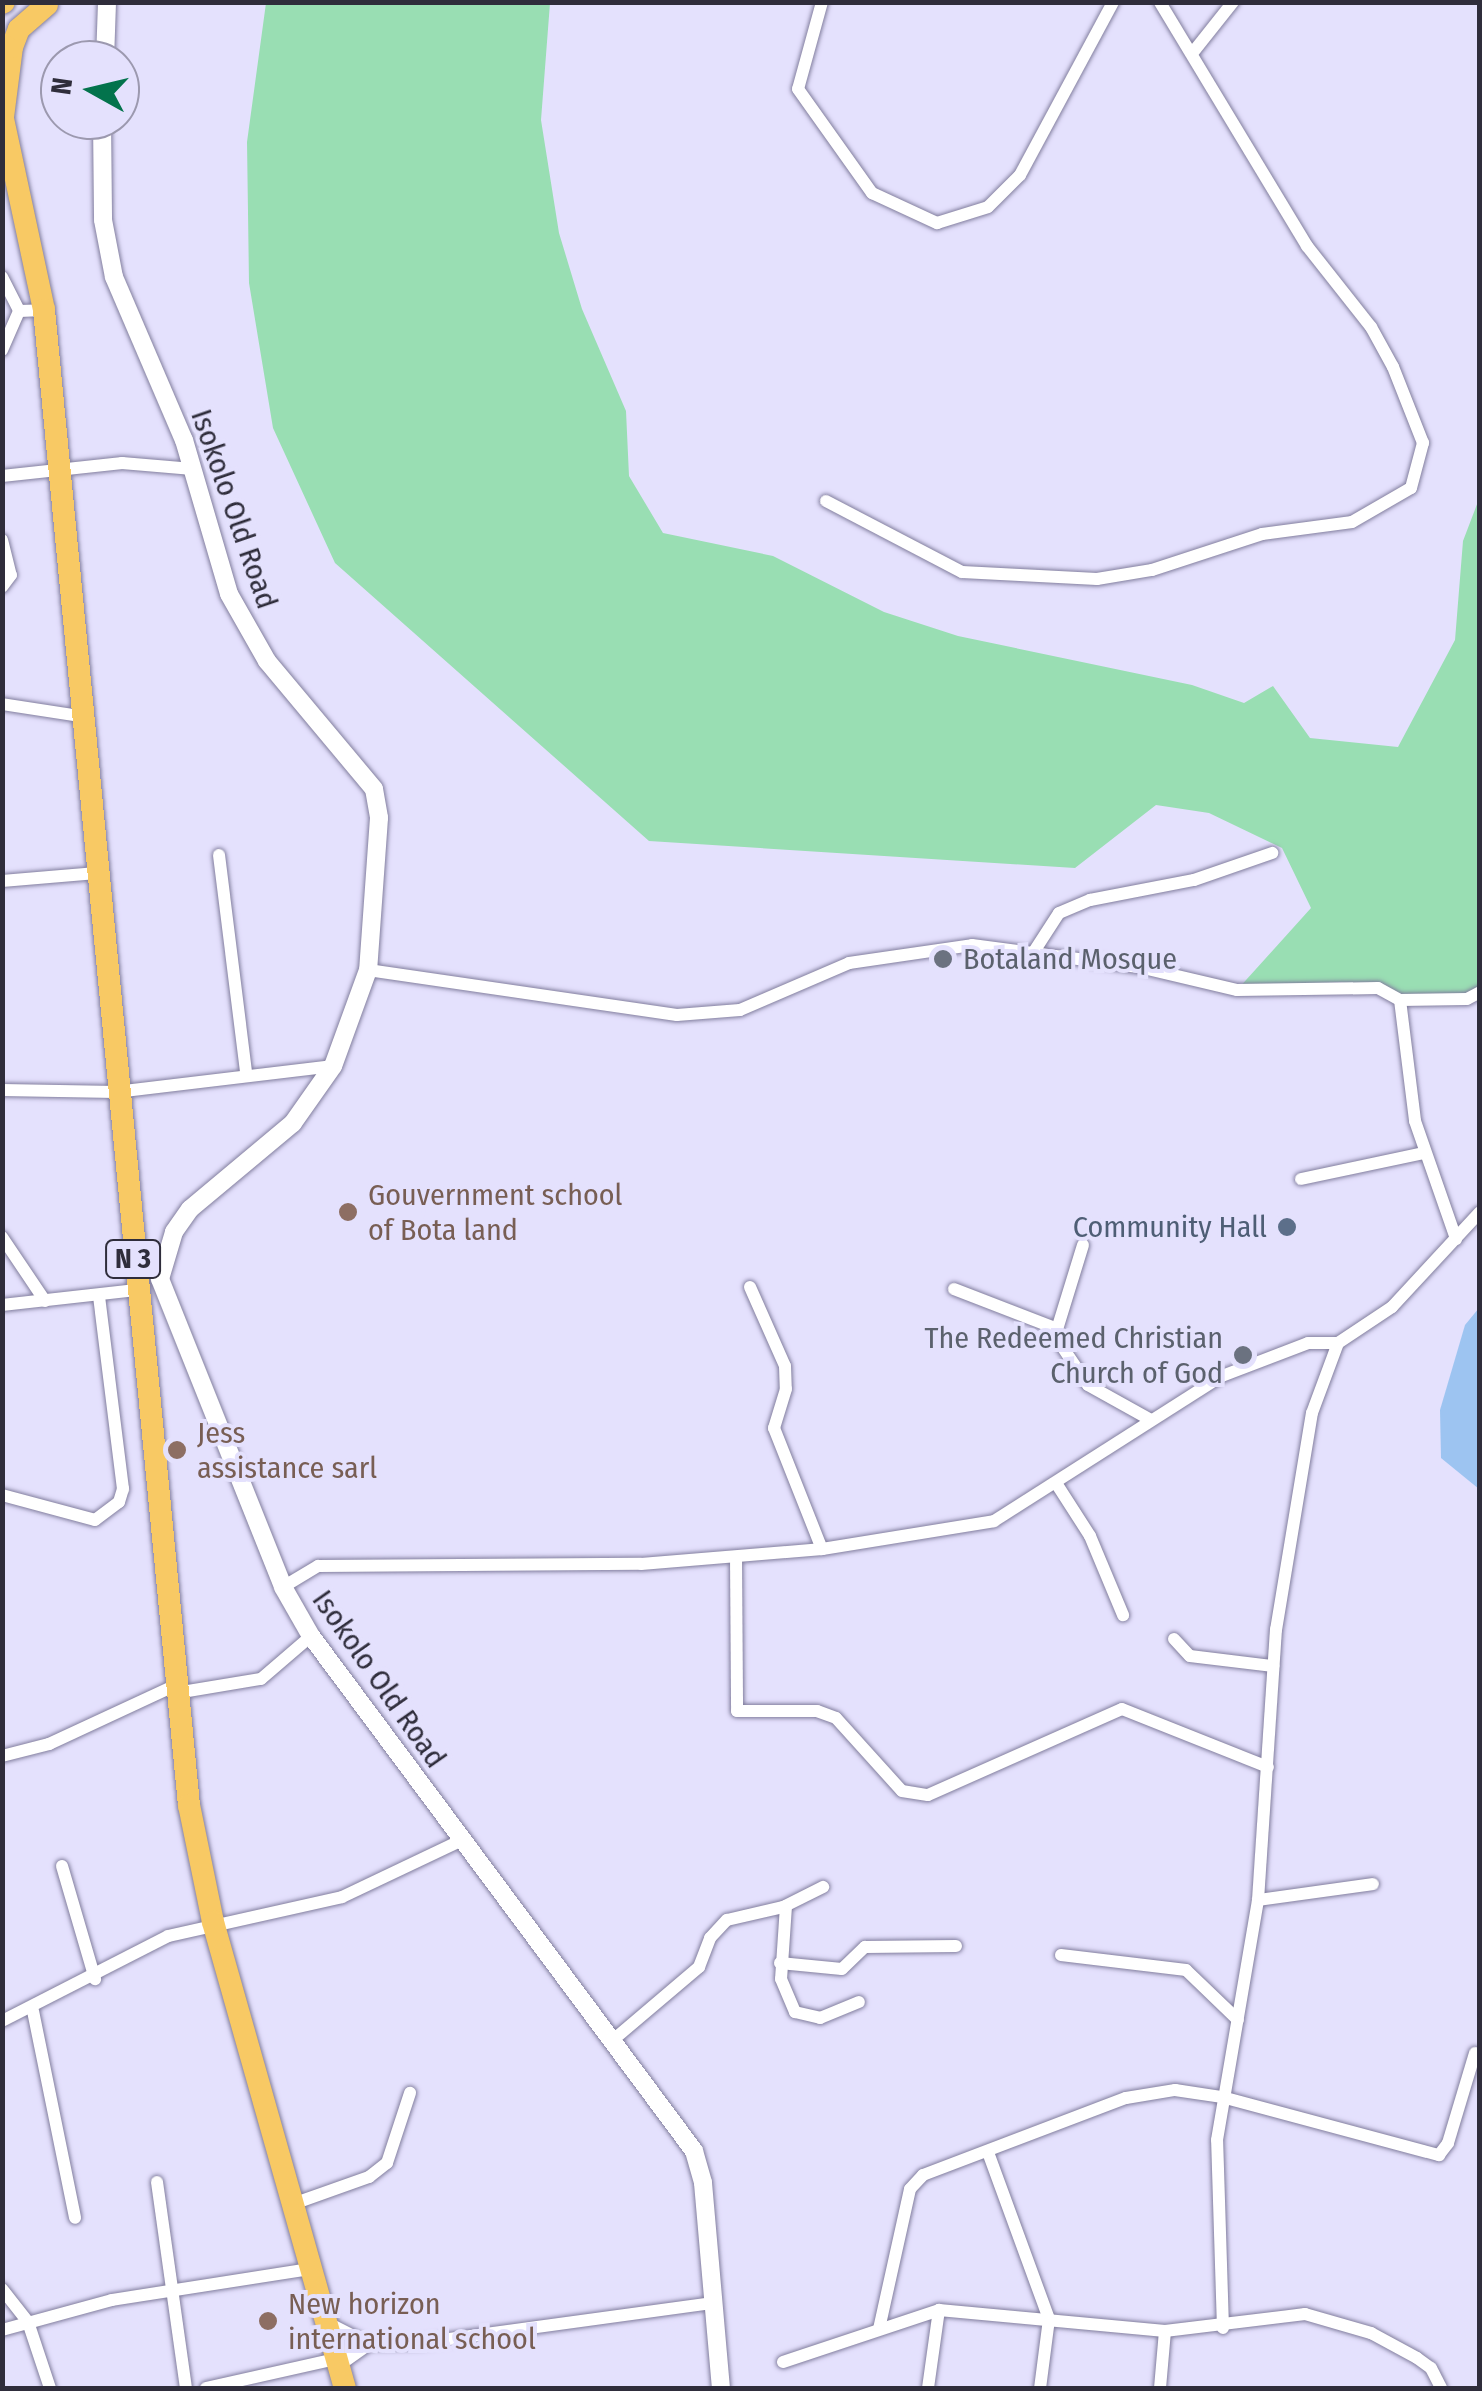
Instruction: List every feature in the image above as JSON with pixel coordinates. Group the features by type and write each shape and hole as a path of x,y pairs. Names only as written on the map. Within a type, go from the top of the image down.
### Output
{"highway":[{"path":"2,24 51,4"},
{"path":"3,116 12,47 19,29 51,4"},
{"name":"N 3","path":"3,116 44,310 86,717 116,1092 174,1690 213,1922 340,2371"}],"street":[{"path":"106,40 107,2"},
{"path":"822,2 798,89 872,193 937,224 988,207 1020,175 1112,2"},
{"path":"826,501 962,572 1097,579 1152,570 1262,534 1352,522 1411,488 1423,443 1402,386 1371,327 1307,246 1194,51 1160,2"},
{"path":"1194,51 1233,2"},
{"name":"Isokolo Old Road","path":"102,140 103,220 114,278 193,469 246,629 374,789 380,818 368,970 333,1066 293,1123 190,1209 174,1232 160,1279 283,1587 311,1636 694,2151 721,2388"},
{"path":"2,277 20,311"},
{"path":"20,311 44,310"},
{"path":"2,350 20,311"},
{"path":"2,476 58,467 193,469"},
{"path":"2,540 11,575 2,587"},
{"path":"2,704 86,717"},
{"path":"1034,950 1060,914 1090,900 1194,880 1272,852"},
{"path":"220,856 246,1072"},
{"path":"2,880 97,873"},
{"path":"368,970 677,1015 750,1007 834,968 880,956 972,945 1034,950 1238,990 1360,985 1400,1000 1467,1000 1480,992"},
{"path":"1400,1000 1422,1153 1456,1239"},
{"path":"2,1090 116,1092 246,1072 333,1066"},
{"path":"1301,1179 1422,1153"},
{"path":"283,1587 318,1566 498,1569 736,1556 822,1549 994,1521 1222,1376 1308,1343 1338,1343 1392,1308 1480,1212"},
{"path":"2,1237 45,1300"},
{"path":"1054,1328 1084,1245"},
{"path":"2,1305 99,1295 160,1279"},
{"path":"750,1287 785,1366 786,1389 774,1428 822,1549"},
{"path":"954,1290 1054,1328 1088,1386 1151,1420"},
{"path":"2,1495 95,1520 120,1502 124,1489 99,1295"},
{"path":"1223,2328 1216,2172 1222,2097 1258,1900 1273,1666 1308,1434 1338,1343"},
{"path":"1056,1483 1090,1536 1124,1615"},
{"path":"736,1556 738,1711 817,1711 836,1718 902,1791 928,1795 947,1788 1122,1708 1268,1767"},
{"path":"2,1756 49,1744 174,1690 261,1679 311,1636"},
{"path":"1174,1639 1190,1656 1273,1666"},
{"path":"2,2021 33,2011 168,1936 213,1922 342,1897 460,1841"},
{"path":"62,1866 94,1979"},
{"path":"1258,1900 1373,1884"},
{"path":"613,2040 699,1967 710,1938 727,1920 786,1906 823,1888"},
{"path":"786,1906 780,1963 795,2012 804,2017 859,2002"},
{"path":"780,1963 842,1969 865,1947 956,1946"},
{"path":"1061,1955 1186,1970 1238,2020"},
{"path":"33,2011 75,2218"},
{"path":"880,2329 914,2180 989,2155 1126,2098 1175,2090 1222,2097 1439,2155 1448,2143 1475,2053"},
{"path":"290,2205 369,2178 387,2163 410,2093"},
{"path":"989,2155 1049,2319 1040,2388"},
{"path":"157,2182 186,2388"},
{"path":"2,2330 170,2293 309,2269"},
{"path":"2,2289 28,2322 50,2388"},
{"path":"324,2321 370,2344 713,2303"},
{"path":"783,2362 939,2310 1165,2331 1223,2328 1305,2314 1336,2320 1418,2358 1432,2368 1441,2388"},
{"path":"928,2388 939,2310"},
{"path":"1160,2388 1165,2331"},
{"path":"206,2388 340,2371 370,2344"}],"green space":[{"path":"266,3 550,3 541,120 559,233 582,309 626,411 629,476 663,533 773,556 884,612 958,636 1192,685 1244,703 1273,686 1310,738 1398,747 1455,640 1463,541 1479,499 1479,992 1467,999 1384,994 1341,982 1237,990 1311,908 1282,848 1209,813 1156,805 1075,868 649,841 335,563 273,428 249,283 247,142"}],"water":[{"path":"1479,1308 1479,1489 1441,1458 1440,1410 1465,1325"}],"place":[{"name":"Botaland Mosque","path":"943,959"},
{"name":"Gouvernment school of Bota land","path":"348,1212"},
{"name":"Community Hall","path":"1287,1227"},
{"name":"The Redeemed Christian Church of God","path":"1243,1355"},
{"name":"Jess assistance sarl","path":"177,1450"},
{"name":"New horizon international school","path":"268,2321"}]}
